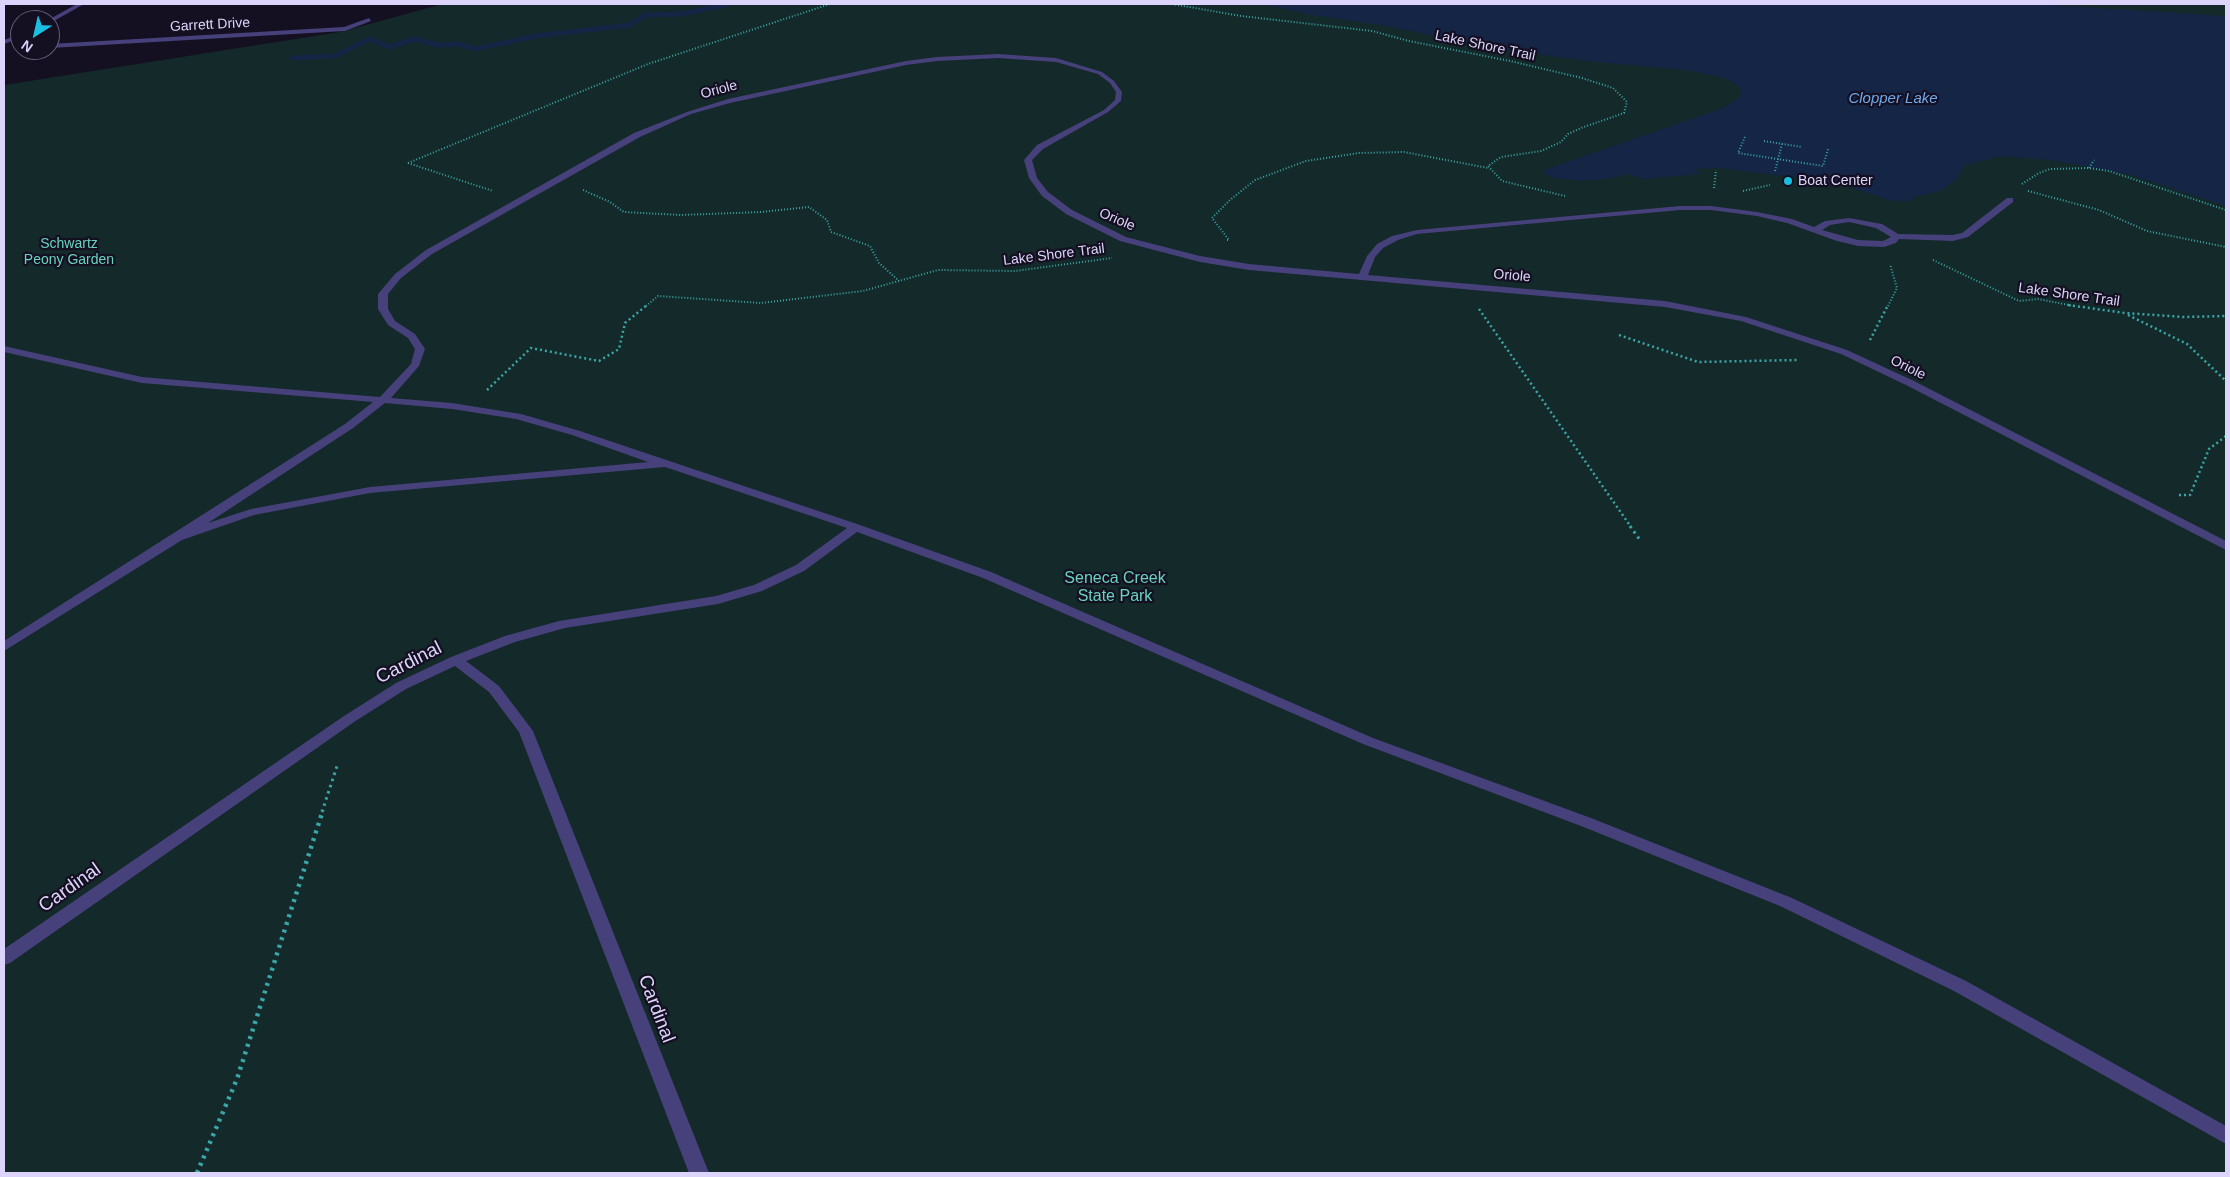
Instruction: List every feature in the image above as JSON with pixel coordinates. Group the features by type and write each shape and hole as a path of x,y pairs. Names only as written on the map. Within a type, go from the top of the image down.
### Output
{"street":[{"path":"60,16 81,4"},
{"name":"Garrett Drive","path":"60,45 345,28 370,20"},
{"name":"Oriole","path":"178,537 349,426 383,400 408,375 416,364 420,349 412,336 391,323 383,309 383,294 398,276 429,252 665,122 728,101 906,64 965,58 1026,57 1056,60 1100,73 1112,82 1119,92 1118,101 1106,111 1040,147 1028,160 1033,178 1045,194 1070,212 1123,239 1200,260 1248,267 1665,304 1743,319 1844,352 1910,383 2226,546"},
{"path":"1816,230 1828,223 1849,220 1878,226 1899,236 1939,239 1965,235 2010,200"},
{"path":"1362,276 1371,256 1380,246 1395,238 1417,232 1442,228 1680,208 1711,208 1756,214 1789,221 1840,239 1874,244 1894,242 1899,236"},
{"path":"4,349 142,380 383,400 466,408 517,416 576,433 856,527 987,575 1368,741 1586,822 1786,902 1960,986 2226,1136"},
{"path":"4,647 178,537 251,512 370,490 666,464"},
{"path":"456,660 510,639 564,624 718,600 758,588 800,568 856,527"},
{"name":"Cardinal","path":"4,958 349,719 401,686 456,660 494,689 526,731 699,1173"}],"path":[{"path":"533,194 500,193 408,163 648,64 830,4"},
{"name":"Lake Shore Trail","path":"1172,4 1241,16 1372,31 1409,41 1510,61 1582,78 1612,88 1627,102 1624,112 1568,134 1561,142 1541,151 1501,157 1491,162 1488,168"},
{"path":"1745,137 1738,153 1823,166 1828,149"},
{"path":"1764,141 1802,147"},
{"path":"1775,171 1782,144"},
{"path":"1223,242 1229,240 1212,218 1230,200 1255,180 1306,161 1359,153 1404,152 1488,168 1502,181 1534,190 1568,196"},
{"path":"2089,168 2094,160"},
{"path":"2010,200 2000,196 2017,188 2039,173 2050,169 2089,168 2109,171 2226,210"},
{"path":"1716,170 1713,191 1719,191"},
{"path":"2017,188 2099,210 2147,231 2226,247"},
{"path":"581,189 610,202 624,212 681,215 761,212 808,207 827,220 831,232 870,246 879,264 899,281"},
{"name":"Lake Shore Trail","path":"1899,236 1908,246 1951,270 2019,301 2038,299 2089,309 2125,313 2184,317 2226,316"},
{"name":"Lake Shore Trail","path":"466,408 531,348 560,352 599,361 619,349 625,323 658,296 761,303 863,291 938,270 1016,271 1113,258"},
{"path":"1478,306 1640,540"},
{"path":"2125,313 2187,344 2226,381"},
{"path":"2134,498 2190,495 2209,449 2226,436"},
{"path":"197,1173 237,1079 338,763"}],"green space":[{"name":"Seneca Creek State Park","path":"443,4 2226,4 2226,1173 4,1173 4,85 340,32"}],"water":[{"name":"Clopper Lake","path":"1262,4 2032,4 2226,16 2226,206 2128,174 2050,160 2001,156 1964,165 1958,178 1940,191 1917,196 1909,201 1893,201 1850,187 1794,177 1718,168 1694,169 1700,174 1644,179 1627,174 1607,179 1582,181 1553,178 1541,171 1723,108 1739,98 1742,91 1735,83 1724,78 1686,70 1597,62 1504,50 1382,25 1312,15"}],"waterway":[{"path":"292,58 335,56 370,39 389,47 415,39 438,45 459,44 475,49 536,36 630,25 645,15 681,14 730,4"}],"place":[{"name":"Boat Center","path":"1788,181"}],"park label":[{"name":"Schwartz Peony Garden","path":"69,252"}]}
